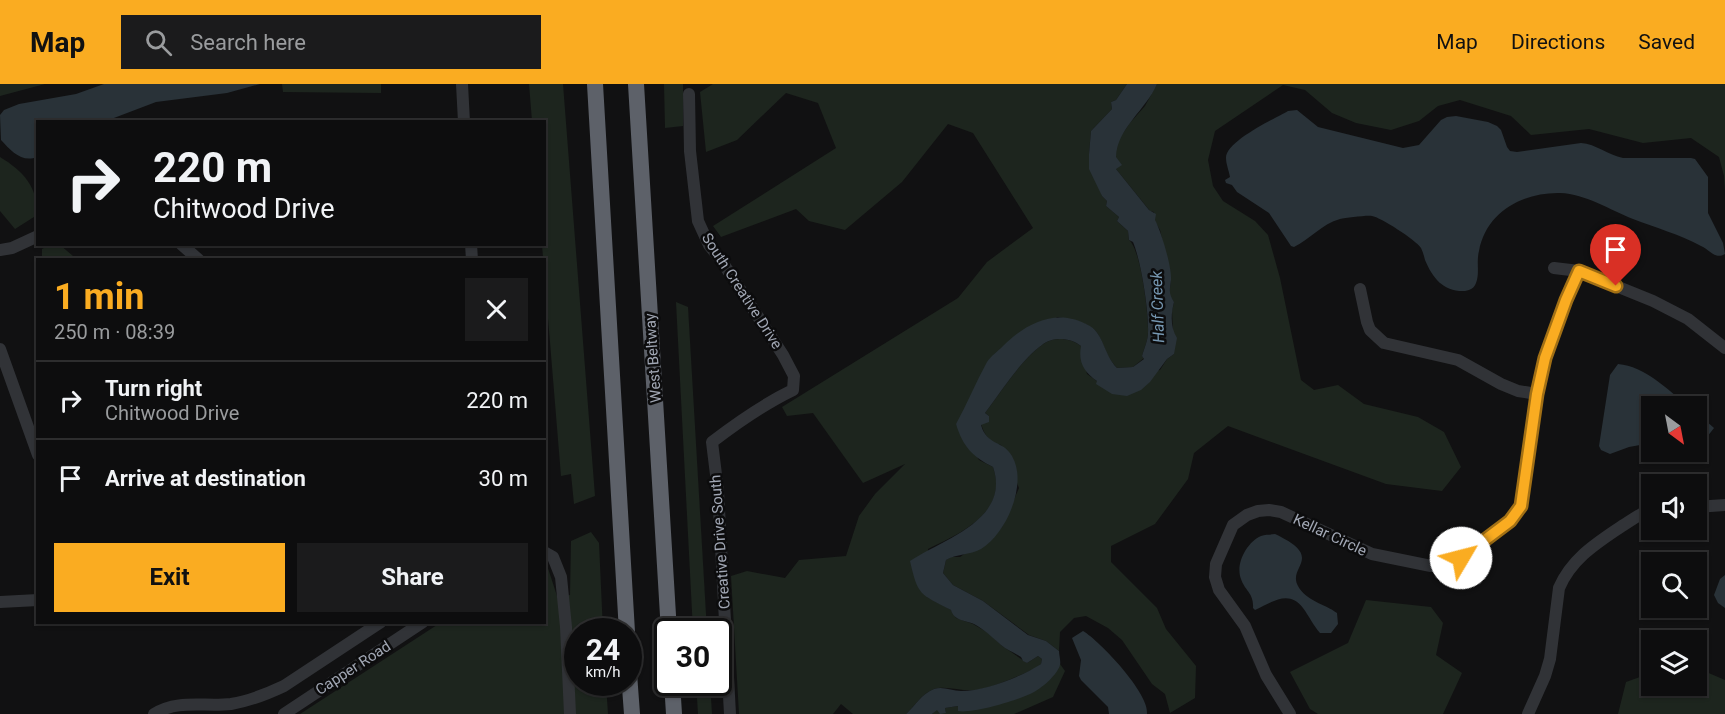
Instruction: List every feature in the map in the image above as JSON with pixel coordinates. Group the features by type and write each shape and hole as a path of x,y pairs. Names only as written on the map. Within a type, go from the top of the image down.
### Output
{"highway":[{"path":"595,84 626,618"},
{"name":"West Beltway","path":"636,84 668,618"},
{"path":"631,696 632,714"},
{"path":"673,696 674,714"}],"street":[{"path":"462,84 464,120"},
{"name":"South Creative Drive","path":"689,94 690,151 698,221 709,245 759,317 794,376 793,390 777,397 712,442"},
{"path":"0,250 12,248 36,237"},
{"path":"183,246 197,258"},
{"path":"1554,268 1579,271 1675,312 1698,326 1725,348"},
{"name":"Kellar Circle","path":"1290,714 1266,675 1245,627 1225,600 1215,577 1216,564 1233,525 1247,515 1269,510 1281,512 1372,554 1431,566 1451,564 1461,558 1510,521 1521,506 1537,394 1545,358 1553,332 1579,271"},
{"path":"1360,289 1366,322 1370,330 1384,343 1458,360 1501,384 1518,391 1537,394"},
{"path":"0,350 36,449"},
{"name":"Creative Drive South","path":"712,442 718,491 729,714"},
{"path":"1707,506 1725,505"},
{"path":"1528,714 1550,659 1559,588 1564,577 1588,549 1641,514"},
{"path":"546,553 553,556 561,577 570,714"},
{"path":"0,602 36,600"},
{"path":"154,714 176,704 209,706 231,704 268,694 284,686 378,624"},
{"name":"Capper Road","path":"284,714 420,624"}],"shaded area":[{"path":"0,84 45,84 0,96"},
{"path":"282,84 381,84 381,93 283,92"},
{"path":"529,84 563,84 595,496 574,504 571,474 561,476 546,294 546,258 543,258 542,246 546,246 546,120 532,120"},
{"path":"664,84 683,84 683,126 665,128"},
{"path":"713,84 1127,84 1116,100 1111,102 1112,109 1091,131 1089,154 1102,196 1107,201 1106,206 1119,217 1117,221 1128,231 1129,240 1137,256 1146,299 1148,325 1142,356 1144,358 1133,367 1117,368 1093,328 1057,317 956,424 979,460 993,467 996,483 994,497 988,509 979,519 954,536 928,549 927,597 951,610 956,618 973,624 990,634 1001,645 1027,663 1038,656 1042,659 1041,664 1034,669 983,689 934,689 922,697 906,714 853,714 841,704 833,714 739,714 731,576 747,571 785,578 799,560 846,556 859,516 875,494 905,464 863,483 813,413 787,416 782,407 958,298 987,262 1033,228 973,133 948,124 902,182 845,230 809,221 796,209 721,237 713,226 836,148 818,103 786,93 737,140 706,152 700,92"},
{"path":"1157,84 1725,84 1725,191 1719,157 1691,138 1643,143 1589,129 1531,135 1511,116 1460,100 1438,106 1419,121 1391,130 1356,123 1332,113 1305,90 1283,85 1215,131 1208,160 1213,186 1223,201 1255,221 1268,235 1280,278 1301,380 1314,390 1338,385 1364,404 1418,417 1444,432 1461,467 1442,491 1386,484 1228,426 1194,453 1188,479 1155,524 1111,546 1111,562 1157,608 1166,629 1196,666 1195,698 1170,713 1165,694 1152,684 1122,640 1108,628 1086,616 1074,618 1060,632 1059,651 1046,641 1029,635 983,601 953,585 943,573 946,560 951,557 960,557 1002,527 1019,488 1001,445 988,438 981,424 989,416 985,413 1034,351 1046,342 1056,339 1077,343 1081,346 1087,374 1097,381 1160,370 1167,359 1174,354 1172,311 1174,302 1169,295 1171,280 1160,230 1154,220 1154,212 1150,211 1116,169 1116,144 1145,106"},
{"path":"0,157 16,168 28,181 35,196 36,216 15,229 0,211"},
{"path":"48,246 61,246 73,256 80,258 42,258 42,249"},
{"path":"676,302 688,307 706,618 692,618"},
{"path":"591,532 599,543 602,618 564,618 564,696 607,696 608,714 300,714 438,624 546,624 546,562 557,596 570,595 571,541"},
{"path":"1366,600 1431,607 1443,623 1436,655 1462,673 1443,714 1318,714 1310,709 1290,672 1348,643"},
{"path":"1060,664 1065,671 1053,697 1014,714 932,714 937,709 946,713 945,708 1052,677"},
{"path":"1707,672 1725,680 1725,714 1618,714 1626,682 1641,677 1641,696 1707,696"},
{"path":"697,696 711,696 712,714 698,714"}],"water":[{"path":"104,84 260,84 227,93 156,102 109,120 36,120 36,157 26,158 17,155 1,140 0,115 4,110 19,104 76,94"},
{"name":"Half Creek","path":"1127,84 1157,84 1121,137 1116,157 1122,165 1116,169 1149,210 1156,214 1155,220 1166,249 1171,274 1170,293 1174,302 1172,325 1177,338 1174,354 1167,359 1150,382 1141,390 1127,396 1112,394 1096,384 1097,381 1083,366 1080,357 1081,346 1077,343 1067,340 1051,340 1034,351 1005,386 985,413 989,416 989,422 981,425 991,440 1004,447 1012,456 1018,480 1012,507 999,532 990,542 977,551 946,560 943,573 953,585 983,601 1028,635 1046,641 1059,651 1060,665 1053,677 1034,692 1007,702 974,710 958,711 958,706 945,708 946,713 940,714 937,710 932,714 906,714 922,697 934,689 961,691 981,689 1023,674 1041,664 1042,659 1038,656 1027,663 1023,661 1021,657 1003,647 982,629 957,618 951,610 927,597 918,588 910,561 971,526 992,501 996,485 993,467 970,450 962,439 956,424 987,362 1012,337 1044,320 1066,318 1078,320 1095,330 1117,368 1133,367 1144,359 1142,356 1147,342 1148,324 1142,273 1136,250 1133,242 1129,240 1128,231 1117,221 1119,217 1106,206 1107,201 1102,196 1089,169 1091,131 1112,109 1111,102 1116,100"},
{"path":"1297,110 1318,127 1403,148 1419,145 1441,120 1456,116 1497,126 1510,151 1581,143 1592,145 1623,158 1695,159 1708,177 1708,213 1723,243 1725,254 1715,255 1684,238 1588,199 1560,193 1533,196 1508,207 1498,215 1489,225 1483,237 1478,255 1476,283 1465,291 1451,289 1440,283 1432,273 1418,244 1376,217 1361,216 1334,221 1300,244 1291,246 1269,213 1237,192 1225,180 1230,177 1226,158 1228,151 1234,145 1272,119 1288,111"},
{"path":"1618,364 1638,369 1676,396 1641,396 1641,445 1610,454 1601,450 1599,446 1610,375"},
{"path":"1707,422 1714,428 1707,437"},
{"path":"1275,534 1299,549 1302,562 1296,579 1301,591 1337,613 1338,624 1331,633 1320,633 1303,608 1292,599 1280,599 1255,610 1253,608 1251,595 1241,579 1241,560 1247,548 1256,539 1263,535"},
{"path":"1725,575 1725,608 1718,603 1714,595 1720,579"},
{"path":"1083,631 1112,656 1133,682 1146,705 1147,714 1109,714 1108,707 1081,680 1079,676 1081,660 1072,638"}],"route":[{"path":"1461,558 1510,521 1521,506 1537,394 1545,358 1553,332 1579,271 1616,286"}]}
